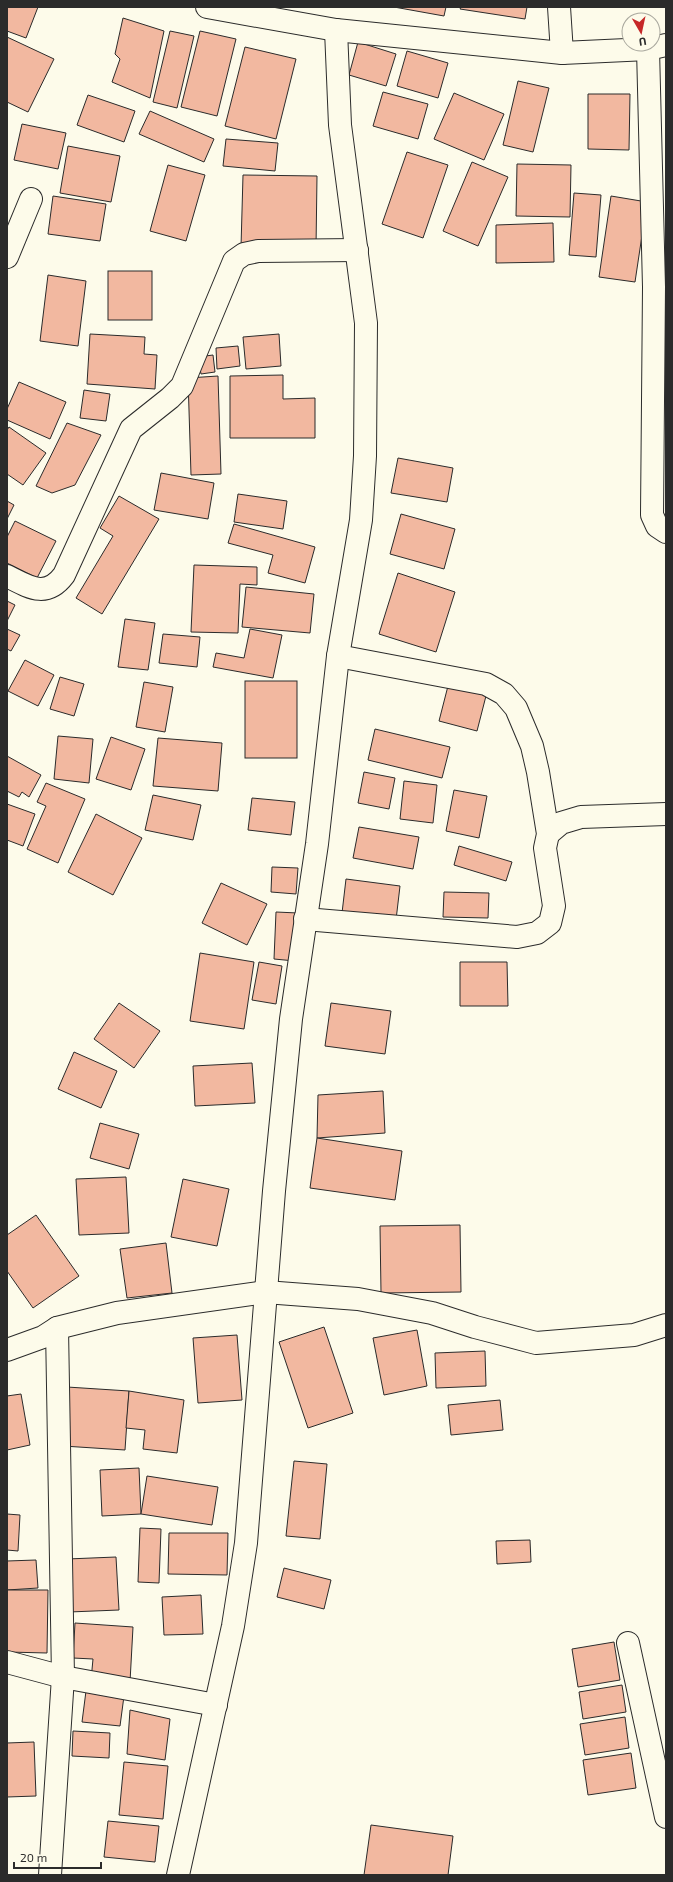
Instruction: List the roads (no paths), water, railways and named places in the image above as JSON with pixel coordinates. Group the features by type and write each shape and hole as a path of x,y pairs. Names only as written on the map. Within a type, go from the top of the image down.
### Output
{"street":[{"path":"207,7 336,30 562,53 621,49"},
{"path":"559,7 562,53"},
{"path":"178,1875 233,1626 246,1543 265,1292 282,1108 305,919 319,829 338,656 360,520 365,456 366,323 340,125 336,30"},
{"path":"657,52 660,288 652,515 657,526 666,532"},
{"path":"7,257 31,199"},
{"path":"7,576 30,588 46,589 57,585 64,575 131,429 170,398 182,386 234,261 244,254 258,251 357,250"},
{"path":"305,919 517,937 537,933 550,923 554,906 545,848 548,834 538,772 532,746 516,708 504,694 486,684 338,656"},
{"path":"548,834 561,823 582,817 666,814"},
{"path":"7,1350 43,1336 57,1328 117,1313 265,1292 358,1299 424,1311 536,1343 634,1335 666,1325"},
{"path":"50,1875 63,1677 57,1328"},
{"path":"628,1643 666,1817"},
{"path":"7,1662 63,1677 216,1706"}]}
